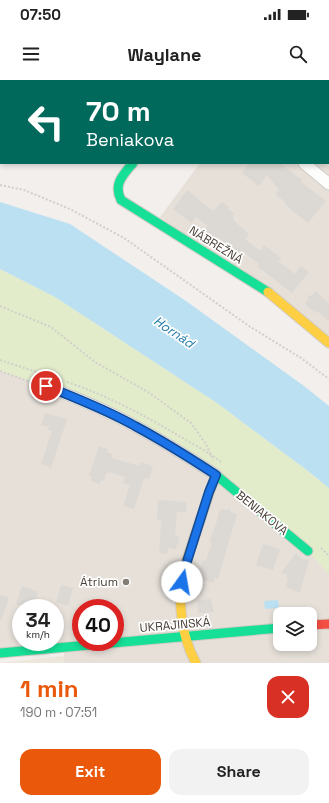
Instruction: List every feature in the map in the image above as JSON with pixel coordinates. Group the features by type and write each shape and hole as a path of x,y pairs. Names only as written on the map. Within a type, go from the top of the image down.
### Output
{"street":[{"name":"NÁBREŽNÁ","path":"132,164 117,183 117,195 121,200 269,293 329,343"},
{"path":"305,164 329,184"},
{"name":"BENIAKOVA","path":"46,386 135,425 192,459 216,475 308,551"},
{"path":"196,663 190,652 186,636 181,590 183,574 209,492 216,475"},
{"path":"317,625 329,624"},
{"name":"UKRAJINSKÁ","path":"0,653 273,629"}],"path":[{"path":"0,185 24,190 70,209 124,238 249,326 301,358 329,379"},
{"path":"0,306 51,328 95,362 148,392 191,423 206,444 215,466 216,475"},
{"path":"0,371 37,385 46,386"}],"shaded area":[{"path":"199,164 329,164 329,336 160,217"},
{"path":"0,371 19,377 135,425 192,459 308,551 329,574 329,663 64,663 64,599 12,599 12,651 21,651 0,653"},
{"path":"64,656 64,663 0,663"}],"green space":[{"path":"0,269 55,297 217,403 329,488 329,574 308,551 216,475 135,425 19,377 0,371"}],"water":[{"name":"Hornád","path":"0,202 70,224 186,301 304,386 329,406 329,488 217,403 55,297 0,269"},
{"path":"278,600 279,607 265,609 264,601"}],"building":[{"path":"248,164 280,164 302,180 301,182 326,201 308,223 275,194 279,190 267,175 259,186 242,173"},
{"path":"187,190 213,211 222,202 229,207 228,209 234,213 232,216 234,218 233,220 249,234 245,239 260,251 264,245 281,258 278,261 295,274 301,266 309,272 292,293 257,266 259,264 242,251 239,255 218,237 216,240 204,231 208,226 196,217 191,223 173,209"},
{"path":"315,291 329,303 329,321 317,311 316,313 305,304 309,299 307,295 312,296"},
{"path":"45,413 67,419 51,468 41,464 52,431 48,430 49,427 41,425"},
{"path":"99,446 108,449 107,452 113,454 111,458 140,466 141,462 153,466 149,479 144,478 134,509 123,506 130,485 123,484 125,477 109,472 108,474 106,473 104,481 101,480 100,484 90,481 92,477 89,476"},
{"path":"158,500 187,502 186,512 177,512 175,536 179,536 178,545 176,549 168,548 167,554 159,553 161,521 157,520"},
{"path":"220,509 230,509 231,512 237,514 218,579 215,578 213,583 201,579 202,574 199,573 203,560 206,561 212,543 210,543 210,539"},
{"path":"263,544 280,549 273,570 256,565"},
{"path":"296,553 302,559 309,560 300,593 286,587 288,579 286,579 287,575 281,573"},
{"path":"61,585 73,588 68,606 64,605 64,599 57,599"},
{"path":"22,586 38,592 36,599 18,599"},
{"path":"0,595 9,598 1,620 0,620"},
{"path":"211,599 214,612 198,613 197,600"}],"traffic: fast":[{"path":"132,164 120,180 118,189 121,200 268,292"},
{"path":"211,488 216,475 308,551"},
{"path":"0,653 273,629"}],"traffic: slow":[{"path":"268,292 329,343"},
{"path":"196,663 191,653 184,630 181,606 182,582 186,562 211,488"}],"traffic: jam":[{"path":"317,625 329,624"}],"place":[{"name":"Átrium","path":"126,582"}],"route":[{"path":"46,386 135,425 216,475 209,492 183,574 182,582"}]}
